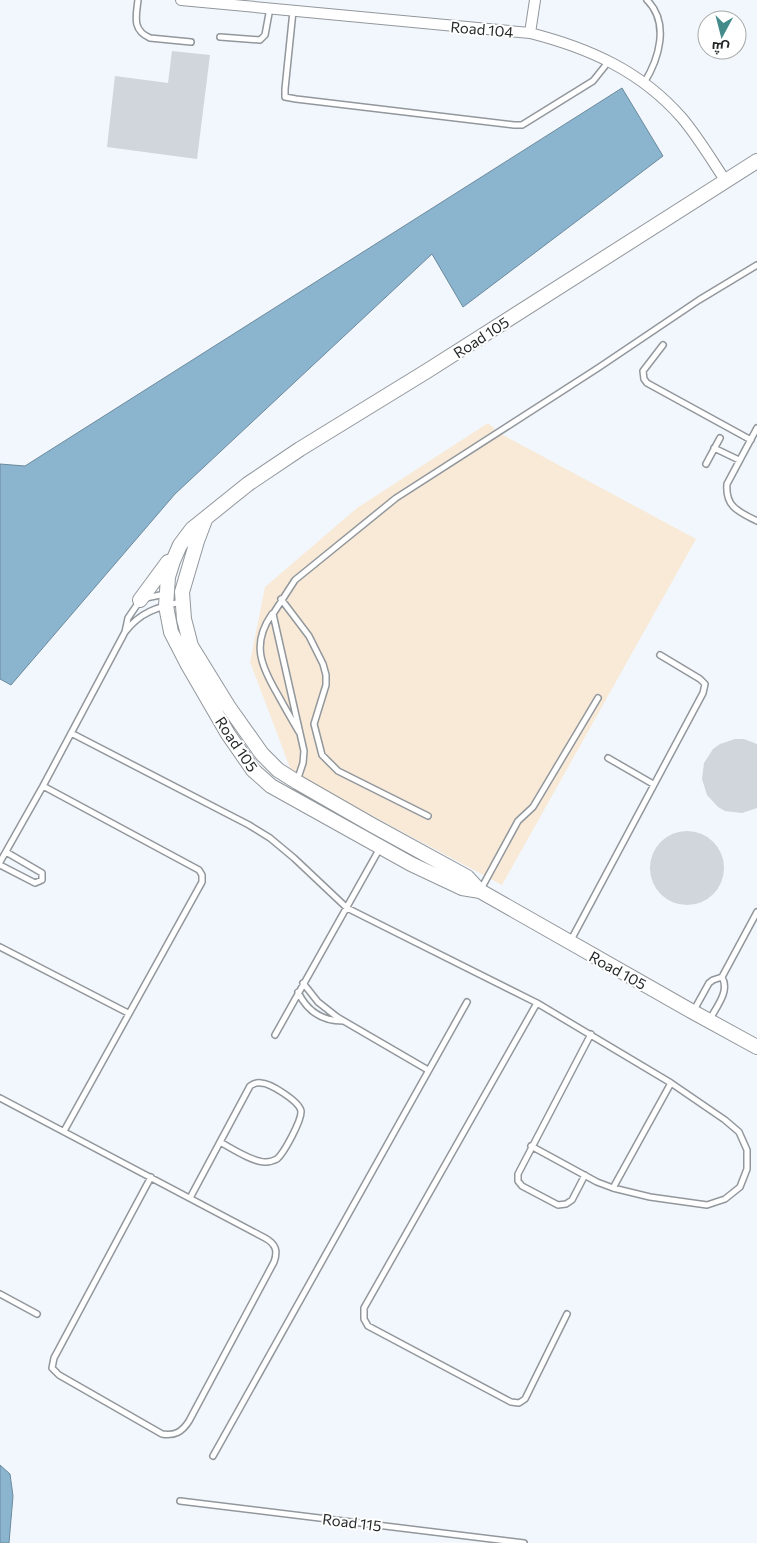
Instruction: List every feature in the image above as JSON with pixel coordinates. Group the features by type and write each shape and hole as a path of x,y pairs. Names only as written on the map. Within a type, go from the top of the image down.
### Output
{"street":[{"name":"Road 104","path":"181,0 530,33 565,42 609,60 644,83 682,118 726,180"},
{"path":"530,33 535,0"},
{"name":"Road 105","path":"757,161 427,371 300,449 248,484 192,529 180,545 170,569 166,600 171,632 188,665 228,734 253,770 271,786 380,847 462,888 480,891 569,943 757,1047"},
{"name":"Road 105","path":"207,516 197,541 182,597 184,619 191,646 228,706 262,754 278,770 297,782 467,876 480,891"},
{"path":"140,600 180,545"},
{"path":"289,796 297,782"},
{"path":"365,839 372,825"}],"lane":[{"path":"138,0 136,24 145,36 191,42"},
{"path":"644,83 654,67 659,46 661,21 649,0"},
{"path":"220,37 260,40 265,35 270,8"},
{"path":"292,10 285,97 296,99 514,126 522,125 593,81 609,60"},
{"path":"302,737 263,669 259,650 260,637 264,625 295,580 396,498 598,368 698,300 757,265"},
{"path":"663,345 643,371 644,379 647,383 751,440"},
{"path":"757,428 727,484 728,499 738,510 757,521"},
{"path":"706,464 720,438"},
{"path":"714,448 739,460"},
{"path":"6,852 42,873 42,880 35,883 0,863 125,632 128,618 140,600 166,600 182,597"},
{"path":"125,632 143,615 166,600 182,597"},
{"path":"281,599 309,636 323,664 326,675 326,685 314,724 322,755 338,771 428,816"},
{"path":"272,614 302,737 303,763 297,782"},
{"path":"569,943 653,784 704,693 704,684 700,679 660,655"},
{"path":"480,891 518,821 533,807 598,698"},
{"path":"71,733 249,825 270,838 347,908 537,1003 671,1083 725,1120 739,1132 747,1150 748,1169 740,1187 725,1199 707,1205 650,1197 613,1188 531,1146"},
{"path":"608,758 653,784"},
{"path":"43,786 198,870 202,875 202,882 64,1131"},
{"path":"274,1035 380,847"},
{"path":"693,1012 709,983 722,977 757,912"},
{"path":"0,947 128,1014"},
{"path":"709,1021 725,991 722,977"},
{"path":"303,983 324,1007 344,1021 428,1070"},
{"path":"298,992 306,1006 320,1016 327,1020 344,1021"},
{"path":"213,1456 467,1002"},
{"path":"537,1003 364,1308 364,1319 368,1326 511,1402 519,1403 525,1399 567,1314"},
{"path":"585,1175 572,1200 566,1204 558,1205 528,1190 518,1181 518,1174 531,1146 591,1034"},
{"path":"190,1198 220,1142 250,1086 262,1082 298,1104 301,1111 300,1119 278,1158 271,1162 263,1163 220,1142"},
{"path":"613,1188 671,1083"},
{"path":"0,1098 151,1177 272,1242 276,1248 276,1255 189,1421 185,1428 178,1433 170,1435 162,1434 59,1376 52,1368 54,1358 151,1177"},
{"path":"0,1294 37,1314"},
{"name":"Road 115","path":"180,1501 524,1543"}],"shaded area":[{"path":"488,423 501,434 696,539 502,885 292,773 250,662 265,587 357,508"}],"water":[{"path":"622,88 663,156 463,307 432,254 175,494 11,685 0,679 0,464 25,466"},
{"path":"0,1465 10,1474 13,1496 9,1543 0,1543"}],"building":[{"path":"172,51 210,55 197,159 107,147 115,76 168,83"},
{"path":"735,739 744,739 757,744 757,808 742,813 725,811 718,807 707,795 702,779 704,763 713,749 720,744"},
{"path":"687,831 708,837 718,847 724,868 718,889 708,899 687,905 666,899 656,889 650,868 656,847 666,837"}]}
